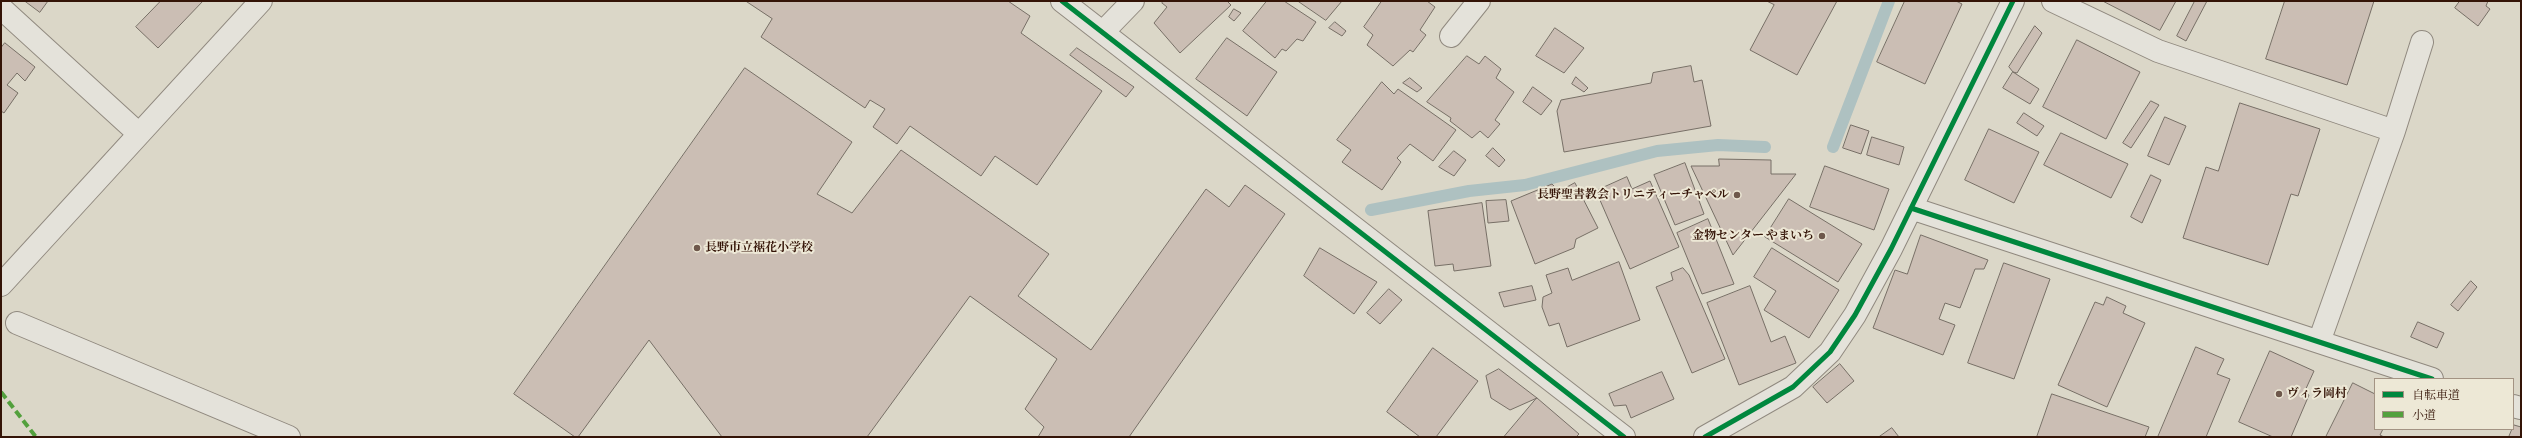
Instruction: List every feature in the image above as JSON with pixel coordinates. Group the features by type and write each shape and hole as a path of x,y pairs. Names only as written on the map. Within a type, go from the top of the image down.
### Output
{"street":[{"path":"1,285 260,1"},
{"path":"1062,1 1624,437"},
{"path":"1103,32 1133,1"},
{"path":"1451,36 1480,1"},
{"path":"1705,437 1748,414 1792,387 1830,352 1855,315 1911,208 2013,1"},
{"path":"2053,1 2158,51 2394,131"},
{"path":"1,8 139,134"},
{"path":"2319,342 2394,131 2422,42"},
{"path":"1911,208 2429,378"},
{"path":"17,322 289,437"}],"building":[{"path":"25,1 48,1 40,12"},
{"path":"161,1 203,1 158,48 136,27"},
{"path":"746,1 1008,1 1030,16 1021,33 1102,91 1037,185 995,156 981,176 910,126 897,144 873,127 885,109 870,100 865,108 761,37 772,19"},
{"path":"1164,1 1227,1 1231,5 1180,53 1154,23 1167,7 1162,3"},
{"path":"1267,1 1284,1 1316,22 1303,41 1297,39 1286,51 1282,49 1275,58 1243,31"},
{"path":"1298,1 1342,1 1326,20"},
{"path":"1382,1 1427,1 1435,7 1420,30 1426,35 1413,52 1410,50 1393,66 1367,45 1373,35 1364,27"},
{"path":"1767,1 1837,1 1797,75 1750,50 1774,5"},
{"path":"1905,1 1956,1 1962,4 1925,84 1877,62"},
{"path":"2103,1 2176,1 2160,30"},
{"path":"2195,1 2207,1 2186,41 2177,36"},
{"path":"2285,1 2374,1 2347,85 2266,59"},
{"path":"2460,1 2488,1 2486,6 2490,9 2478,26 2455,8"},
{"path":"1234,9 1241,13 1234,21 1229,17"},
{"path":"1335,22 1346,31 1342,36 1329,28"},
{"path":"2035,26 2042,33 2017,73 2013,72 2009,67"},
{"path":"1555,28 1584,48 1564,73 1536,56"},
{"path":"1227,38 1277,72 1247,116 1196,79"},
{"path":"2077,40 2140,72 2106,139 2043,107"},
{"path":"5,43 35,67 25,81 17,73 7,85 18,93 4,113 1,111 1,48"},
{"path":"1077,48 1134,87 1126,97 1070,55"},
{"path":"1467,56 1479,64 1485,56 1501,69 1496,78 1514,92 1495,120 1500,124 1488,138 1480,131 1472,138 1450,121 1451,118 1427,102"},
{"path":"1691,66 1694,82 1702,80 1711,126 1564,152 1557,111 1561,100 1651,83 1653,73"},
{"path":"745,68 852,142 817,194 852,213 901,150 1049,254 1018,296 1091,350 1206,189 1229,207 1245,185 1285,214 1129,437 1038,437 1044,427 1025,409 1057,359 970,296 867,437 722,437 649,340 578,437 575,437 514,394"},
{"path":"2013,72 2039,89 2030,104 2003,88"},
{"path":"1576,77 1588,88 1584,92 1572,84"},
{"path":"1410,78 1422,88 1417,92 1403,83"},
{"path":"1382,82 1394,94 1398,89 1456,130 1433,161 1410,144 1397,158 1401,162 1382,190 1342,162 1351,150 1337,140"},
{"path":"1533,87 1552,101 1541,115 1523,102"},
{"path":"2151,101 2159,105 2131,148 2123,143"},
{"path":"2240,103 2320,129 2298,196 2291,194 2268,265 2183,238 2206,167 2218,171"},
{"path":"2024,113 2044,126 2037,136 2017,123"},
{"path":"2165,117 2186,126 2169,165 2148,156"},
{"path":"1851,125 1869,131 1861,154 1843,148"},
{"path":"1989,129 2039,152 2014,203 1965,180"},
{"path":"2061,133 2128,164 2111,198 2044,165"},
{"path":"1872,137 1904,147 1899,165 1867,155"},
{"path":"1493,148 1505,160 1499,167 1486,156"},
{"path":"1454,151 1466,160 1454,176 1439,167"},
{"path":"1719,159 1771,160 1771,174 1796,174 1733,255 1691,166 1719,166"},
{"path":"1685,163 1704,214 1675,225 1654,175"},
{"path":"1825,166 1889,189 1874,230 1810,207"},
{"path":"2151,175 2161,180 2142,223 2131,217"},
{"path":"1627,177 1632,189 1650,181 1679,247 1630,269 1596,191"},
{"path":"1575,183 1598,228 1576,239 1574,248 1535,264 1511,201 1552,184 1559,191"},
{"path":"1789,199 1862,244 1838,282 1765,237"},
{"path":"1506,200 1509,221 1488,223 1486,201"},
{"path":"1482,203 1491,266 1454,271 1453,264 1435,266 1428,211"},
{"path":"1708,219 1734,284 1702,294 1677,233"},
{"path":"1921,235 1988,260 1984,269 1975,269 1960,308 1945,303 1939,319 1955,325 1943,355 1873,328 1895,270 1907,274"},
{"path":"1320,248 1377,282 1354,314 1304,276"},
{"path":"1772,248 1839,290 1809,338 1764,310 1776,291 1754,277"},
{"path":"1619,262 1640,320 1567,347 1559,323 1549,326 1542,307 1543,297 1552,293 1546,275 1568,268 1572,280"},
{"path":"2004,263 2050,279 2014,379 1968,363"},
{"path":"1683,268 1689,275 1725,359 1692,373 1656,287 1673,280 1671,273"},
{"path":"2471,281 2477,287 2458,311 2451,305"},
{"path":"1532,286 1536,300 1504,307 1499,293"},
{"path":"1750,286 1771,342 1785,336 1796,363 1739,385 1707,303"},
{"path":"1389,289 1402,300 1380,324 1367,313"},
{"path":"2107,297 2126,306 2123,313 2145,323 2107,407 2058,385 2095,302 2103,305"},
{"path":"2418,322 2444,333 2437,348 2411,337"},
{"path":"2196,347 2224,359 2217,374 2230,379 2206,437 2158,437"},
{"path":"1433,348 1478,381 1436,437 1420,437 1387,412"},
{"name":"ヴィラ岡村","path":"2270,351 2314,371 2304,393 2309,395 2291,437 2273,437 2239,422"},
{"path":"1840,364 1854,381 1827,403 1813,387"},
{"path":"1499,369 1537,398 1510,410 1491,398 1486,376"},
{"path":"1662,372 1674,399 1631,418 1626,405 1614,406 1609,394"},
{"path":"2353,383 2374,394 2374,430 2382,430 2380,435 2384,437 2326,437"},
{"path":"2052,394 2149,427 2145,437 2037,437"},
{"path":"1537,398 1579,434 1576,437 1504,437"},
{"path":"2514,425 2521,427 2521,437 2509,437 2512,430 2514,430"},
{"path":"1892,428 1899,437 1879,437"}],"waterway":[{"path":"1833,147 1889,1"},
{"path":"1371,210 1469,191 1525,185 1657,151 1718,145 1765,147"}],"marked path":[{"path":"1,392 36,437"}],"cycle path":[{"path":"1062,1 1624,437"},
{"path":"1705,437 1793,387 1830,352 1855,315 1891,249 2013,1"},
{"path":"1911,208 2429,378"}],"place":[{"name":"長野聖書教会トリニティーチャペル","path":"1737,195"},
{"name":"金物センター やまいち","path":"1822,236"},
{"name":"長野市立裾花小学校","path":"697,248"},
{"name":"ヴィラ岡村","path":"2279,394"}]}
